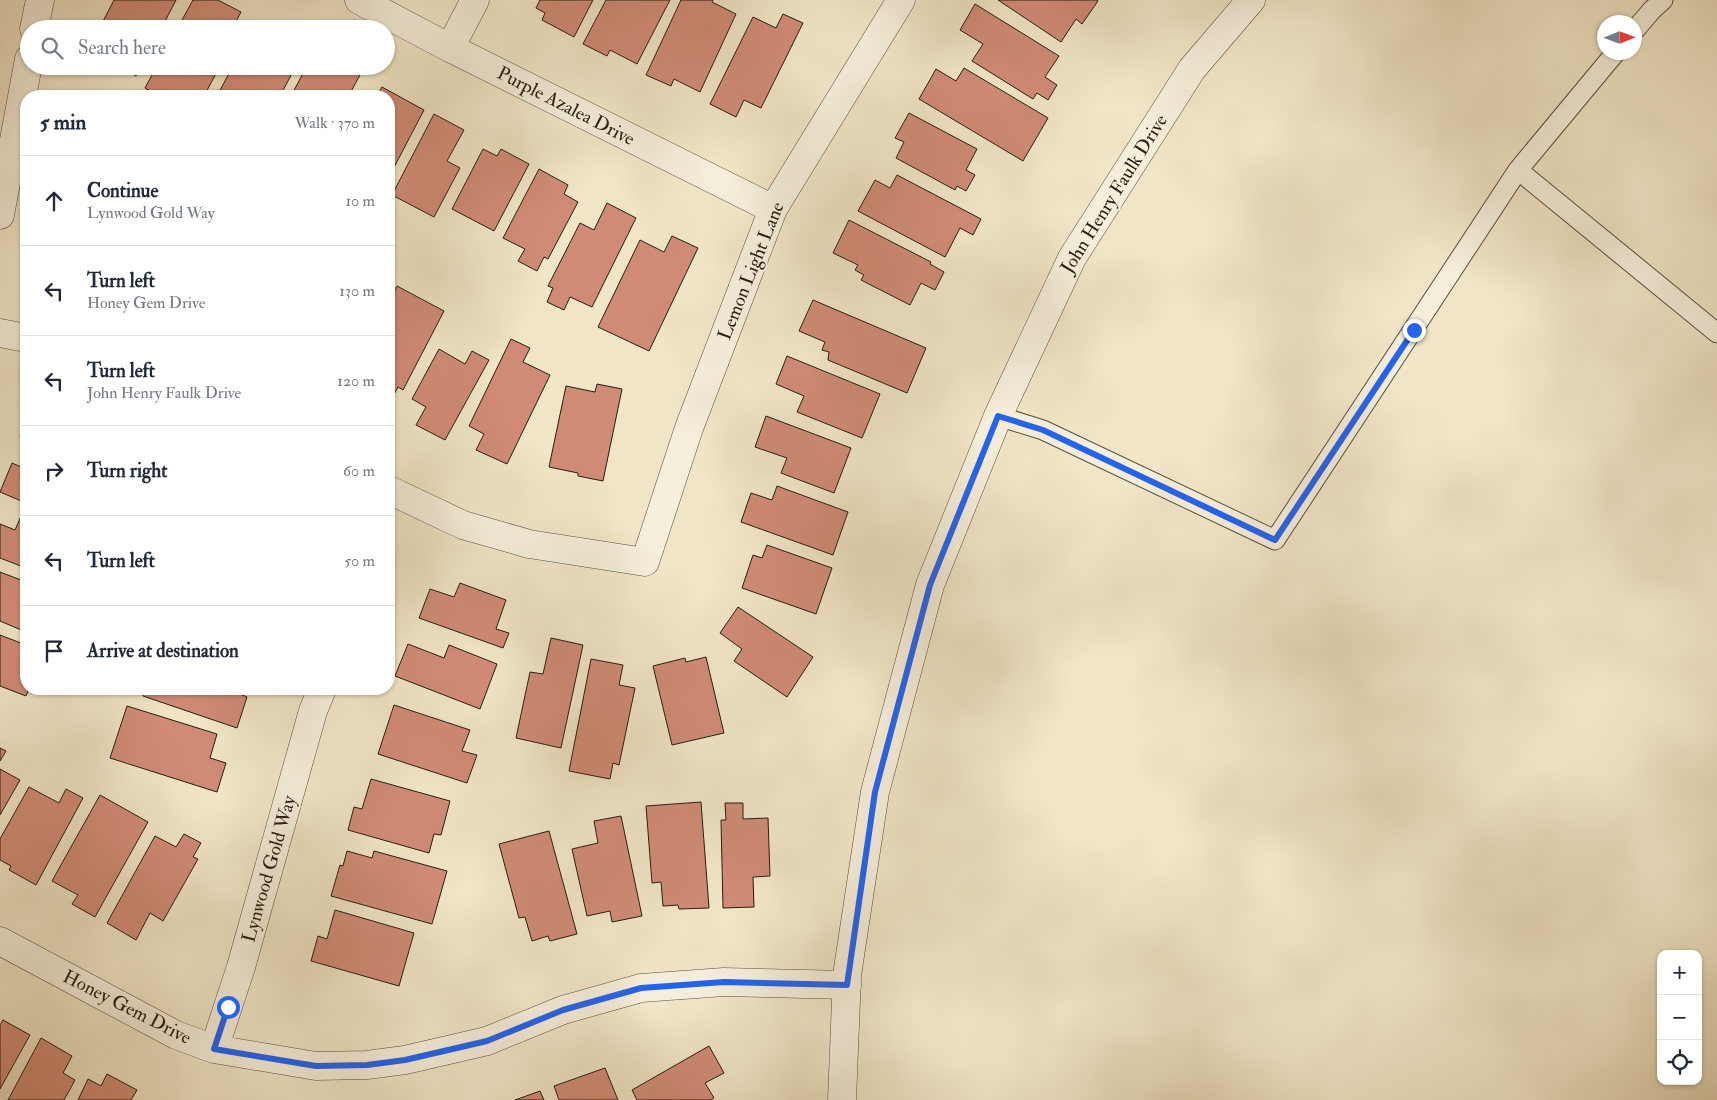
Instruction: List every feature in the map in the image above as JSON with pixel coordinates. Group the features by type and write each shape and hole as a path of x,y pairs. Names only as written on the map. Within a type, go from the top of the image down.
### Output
{"street":[{"path":"36,20 40,0"},
{"name":"Purple Azalea Drive","path":"359,0 450,48 773,210"},
{"path":"450,48 475,0"},
{"name":"Lemon Light Lane","path":"395,499 463,525 529,544 645,562 689,428 773,210 901,0"},
{"name":"John Henry Faulk Drive","path":"842,1100 847,985 875,792 930,585 998,416 1072,258 1192,69 1250,0"},
{"path":"23,90 26,75"},
{"path":"0,215 20,107"},
{"path":"0,333 20,337"},
{"name":"Lynwood Gold Way","path":"214,1049 241,967 320,695"},
{"name":"Honey Gem Drive","path":"0,941 176,1035 214,1049 316,1066 367,1065 405,1060 487,1041 563,1010 641,988 724,982 847,985"}],"lane":[{"path":"1642,22 1663,0"},
{"path":"998,416 1043,430 1275,540 1518,170 1609,60"},
{"path":"1518,170 1717,332"}],"building":[{"path":"114,0 176,0 166,20 104,20"},
{"path":"193,0 218,0 241,12 237,20 182,20"},
{"path":"540,0 593,0 574,37 542,20 545,13 536,8"},
{"path":"606,0 670,0 637,64 610,50 607,56 583,44"},
{"path":"681,0 713,0 712,2 736,14 700,92 674,79 671,86 646,75"},
{"path":"998,0 1098,1 1082,24 1076,19 1061,42"},
{"path":"975,4 1059,56 1045,77 1057,85 1048,100 1037,93 1033,99 972,61 983,44 960,30"},
{"path":"783,14 803,23 761,108 744,100 736,117 710,104 753,17 776,28"},
{"path":"964,68 1048,118 1023,161 919,99 936,69 956,81"},
{"path":"152,75 215,75 207,90 149,90 145,88"},
{"path":"228,75 291,75 283,90 220,90"},
{"path":"302,75 360,75 352,90 294,90"},
{"path":"395,94 424,110 395,166"},
{"path":"909,113 977,149 966,170 975,175 966,191 957,186 955,190 896,158 904,142 895,138"},
{"path":"434,114 464,130 447,161 460,168 434,217 395,197 395,189"},
{"path":"483,149 497,156 501,149 529,164 494,231 452,209"},
{"path":"539,169 568,185 564,194 578,202 548,259 544,257 537,271 518,261 525,249 503,238"},
{"path":"897,175 981,219 973,235 960,228 945,257 858,211 875,180 890,188"},
{"path":"607,203 636,218 592,307 570,297 564,310 547,302 553,288 548,286 580,223 594,230"},
{"path":"849,220 931,262 930,264 944,272 935,290 921,283 910,305 861,280 864,275 855,270 858,265 833,253"},
{"path":"672,236 698,248 649,351 598,327 640,240 664,252"},
{"path":"397,286 444,311 403,390 398,387 395,393 395,290"},
{"path":"813,300 926,348 907,393 828,360 829,352 822,350 825,342 799,331"},
{"path":"511,339 530,348 523,362 550,375 507,464 476,450 484,434 469,426"},
{"path":"439,349 465,364 472,351 489,360 445,440 416,425 426,407 412,399"},
{"path":"787,356 880,394 862,438 797,412 804,396 776,384"},
{"path":"597,384 622,389 603,481 549,467 566,386 595,392"},
{"path":"766,416 851,448 834,493 781,473 787,458 755,447"},
{"path":"12,463 20,466 20,500 0,492"},
{"path":"777,486 848,512 833,555 741,522 751,493 772,500"},
{"path":"20,519 20,566 0,558 0,524 15,530"},
{"path":"767,545 832,568 816,614 742,588 753,555 762,558"},
{"path":"0,572 20,580 20,629 0,621"},
{"path":"460,583 506,600 496,629 509,633 503,648 419,618 430,589 454,597"},
{"path":"738,607 813,657 787,697 734,661 742,649 720,633"},
{"path":"0,635 20,643 20,694 0,686"},
{"path":"551,638 583,645 561,748 516,738 530,672 543,674"},
{"path":"408,644 444,658 449,645 497,664 480,709 395,676"},
{"path":"706,657 724,733 672,745 653,666 685,658 686,662"},
{"path":"591,659 623,665 619,685 635,688 619,765 613,763 610,779 569,771"},
{"path":"242,695 247,697 237,728 143,696"},
{"path":"394,705 470,730 462,751 477,755 467,783 378,754"},
{"path":"127,706 217,734 210,758 226,763 217,792 110,758"},
{"path":"0,748 6,751 0,761"},
{"path":"0,769 20,780 0,815"},
{"path":"371,779 450,801 441,835 434,834 429,853 348,830 354,807 362,809"},
{"path":"29,787 59,803 66,789 83,798 36,885 9,870 11,866 0,860 0,839"},
{"path":"100,795 148,822 95,917 72,904 78,895 52,881"},
{"path":"701,802 709,908 679,909 678,905 663,906 661,882 652,883 646,806"},
{"path":"725,803 743,803 743,819 768,818 770,876 753,877 754,907 723,908 721,820 726,820"},
{"path":"621,816 642,916 612,922 610,911 587,916 572,849 598,843 594,821"},
{"path":"549,831 577,934 550,941 548,936 532,941 525,917 519,918 499,844"},
{"path":"184,834 201,843 193,857 198,859 163,921 150,913 136,940 107,923 155,836 176,847"},
{"path":"347,851 372,858 374,851 447,871 432,924 331,896 340,865 343,866"},
{"path":"335,910 414,933 399,986 311,961 318,936 327,939"},
{"path":"3,1020 30,1035 0,1089 0,1025"},
{"path":"41,1038 72,1056 63,1073 75,1080 64,1100 8,1100"},
{"path":"709,1046 724,1073 705,1083 714,1098 711,1100 637,1100 632,1090"},
{"path":"605,1068 618,1100 559,1100 554,1086"},
{"path":"107,1074 137,1090 131,1100 78,1100 88,1079 101,1086"},
{"path":"540,1091 544,1100 515,1100"}],"route":[{"path":"228,1007 214,1049 316,1066 367,1065 405,1060 487,1041 563,1010 641,988 724,982 847,985 875,792 930,585 998,416 1043,430 1275,540 1414,330"}]}
